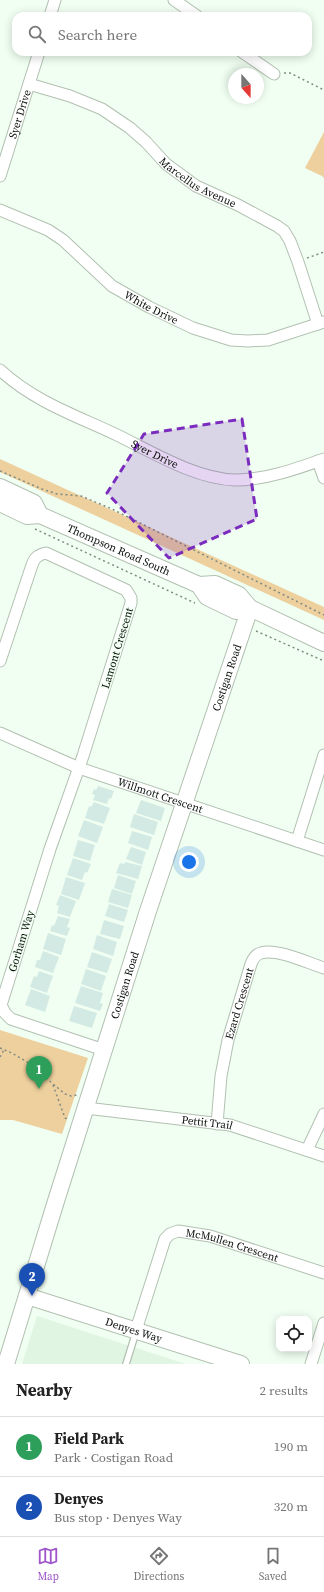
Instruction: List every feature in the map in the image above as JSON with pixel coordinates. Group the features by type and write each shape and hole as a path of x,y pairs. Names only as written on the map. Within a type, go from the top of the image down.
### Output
{"street":[{"path":"51,12 55,0"},
{"path":"177,1 192,12"},
{"name":"Syer Drive","path":"0,176 38,56"},
{"path":"248,56 274,74"},
{"name":"Marcellus Avenue","path":"29,84 70,96 102,110 114,117 146,142 166,164 196,186 238,205 284,231 290,241 321,323"},
{"name":"White Drive","path":"0,210 32,222 48,230 63,240 112,286 149,307 193,328 231,340 248,341 268,340 321,323"},
{"name":"Syer Drive","path":"0,370 13,382 43,402 198,472 234,480 252,479 273,475 321,460"},
{"path":"321,460 324,478"},
{"name":"Thompson Road South","path":"0,487 34,503 36,521"},
{"name":"Thompson Road South","path":"0,503 36,521 198,585 207,597 236,611 250,608 324,643"},
{"name":"Lamont Crescent","path":"0,661 30,568 38,555 46,553 126,590 131,598 131,603 78,768"},
{"name":"Costigan Road","path":"9,1363 82,1101 104,1050 148,911 250,608"},
{"name":"Willmott Crescent","path":"0,733 78,768 324,850"},
{"path":"297,841 324,755"},
{"name":"Gorham Way","path":"78,768 50,849 1,1005 5,1014 11,1019 104,1050"},
{"name":"Ezard Crescent","path":"217,1124 221,1076 228,1040 254,958 260,953 279,953 324,968"},
{"name":"Pettit Trail","path":"82,1101 230,1125 324,1156"},
{"path":"306,1150 324,1114"},
{"name":"McMullen Crescent","path":"136,1330 165,1239 173,1232 185,1231 210,1236 324,1273"},
{"name":"Denyes Way","path":"27,1296 241,1364"},
{"path":"311,1364 324,1323"}],"lane":[{"path":"126,1364 136,1330"}],"path":[{"path":"274,74 290,73 324,90"},
{"path":"298,262 324,252"},
{"path":"0,471 57,494 81,496 93,501 324,615"},
{"path":"36,521 198,605"},
{"path":"256,630 324,661"},
{"path":"0,1048 27,1062 65,1094 82,1101"},
{"path":"0,1057 4,1050"},
{"path":"53,1085 66,1118 69,1120"}],"highlighted area":[{"path":"242,419 257,519 169,558 107,493 144,434"}],"shaded area":[{"path":"324,132 324,178 305,168"},
{"path":"0,459 324,607 324,620 0,472"},
{"path":"0,1030 88,1058 62,1134 13,1120 0,1120"},
{"path":"37,1316 186,1364 22,1364"}],"building":[{"path":"98,786 114,791 107,804 93,800 95,795 92,794 94,789 96,790"},
{"path":"141,800 165,808 161,821 136,813"},
{"path":"94,802 110,808 104,824 85,818 89,806 91,807"},
{"path":"134,814 158,822 154,835 130,827"},
{"path":"84,820 103,827 97,843 78,836"},
{"path":"132,831 152,837 148,850 128,843"},
{"path":"78,840 95,845 90,861 73,856"},
{"path":"131,847 146,852 142,865 126,859"},
{"path":"73,858 91,864 87,873 85,872 82,880 67,875"},
{"path":"125,862 142,866 138,879 116,873 120,863 124,864"},
{"path":"118,875 136,881 132,894 114,888"},
{"path":"66,877 85,883 79,900 61,894"},
{"path":"112,889 132,895 128,908 108,902"},
{"path":"60,895 76,901 70,917 57,913 59,906 56,905"},
{"path":"109,904 128,910 124,922 105,916"},
{"path":"58,916 70,919 67,927 70,928 67,936 50,931"},
{"path":"104,920 124,926 120,939 100,934"},
{"path":"48,933 66,939 61,955 43,949"},
{"path":"97,935 117,942 113,956 93,949"},
{"path":"43,951 59,957 53,973 35,967 37,960 40,960"},
{"path":"92,952 112,959 107,973 87,967"},
{"path":"86,969 106,976 101,991 81,984"},
{"path":"39,971 53,976 47,993 30,987 34,976 37,977"},
{"path":"81,986 103,993 100,1003 103,1004 100,1011 75,1003"},
{"path":"31,989 50,996 45,1012 25,1005"},
{"path":"74,1006 97,1013 92,1028 69,1021"}],"place":[{"name":"Field Park","path":"39,1089"},
{"name":"Denyes","path":"32,1296"}]}
